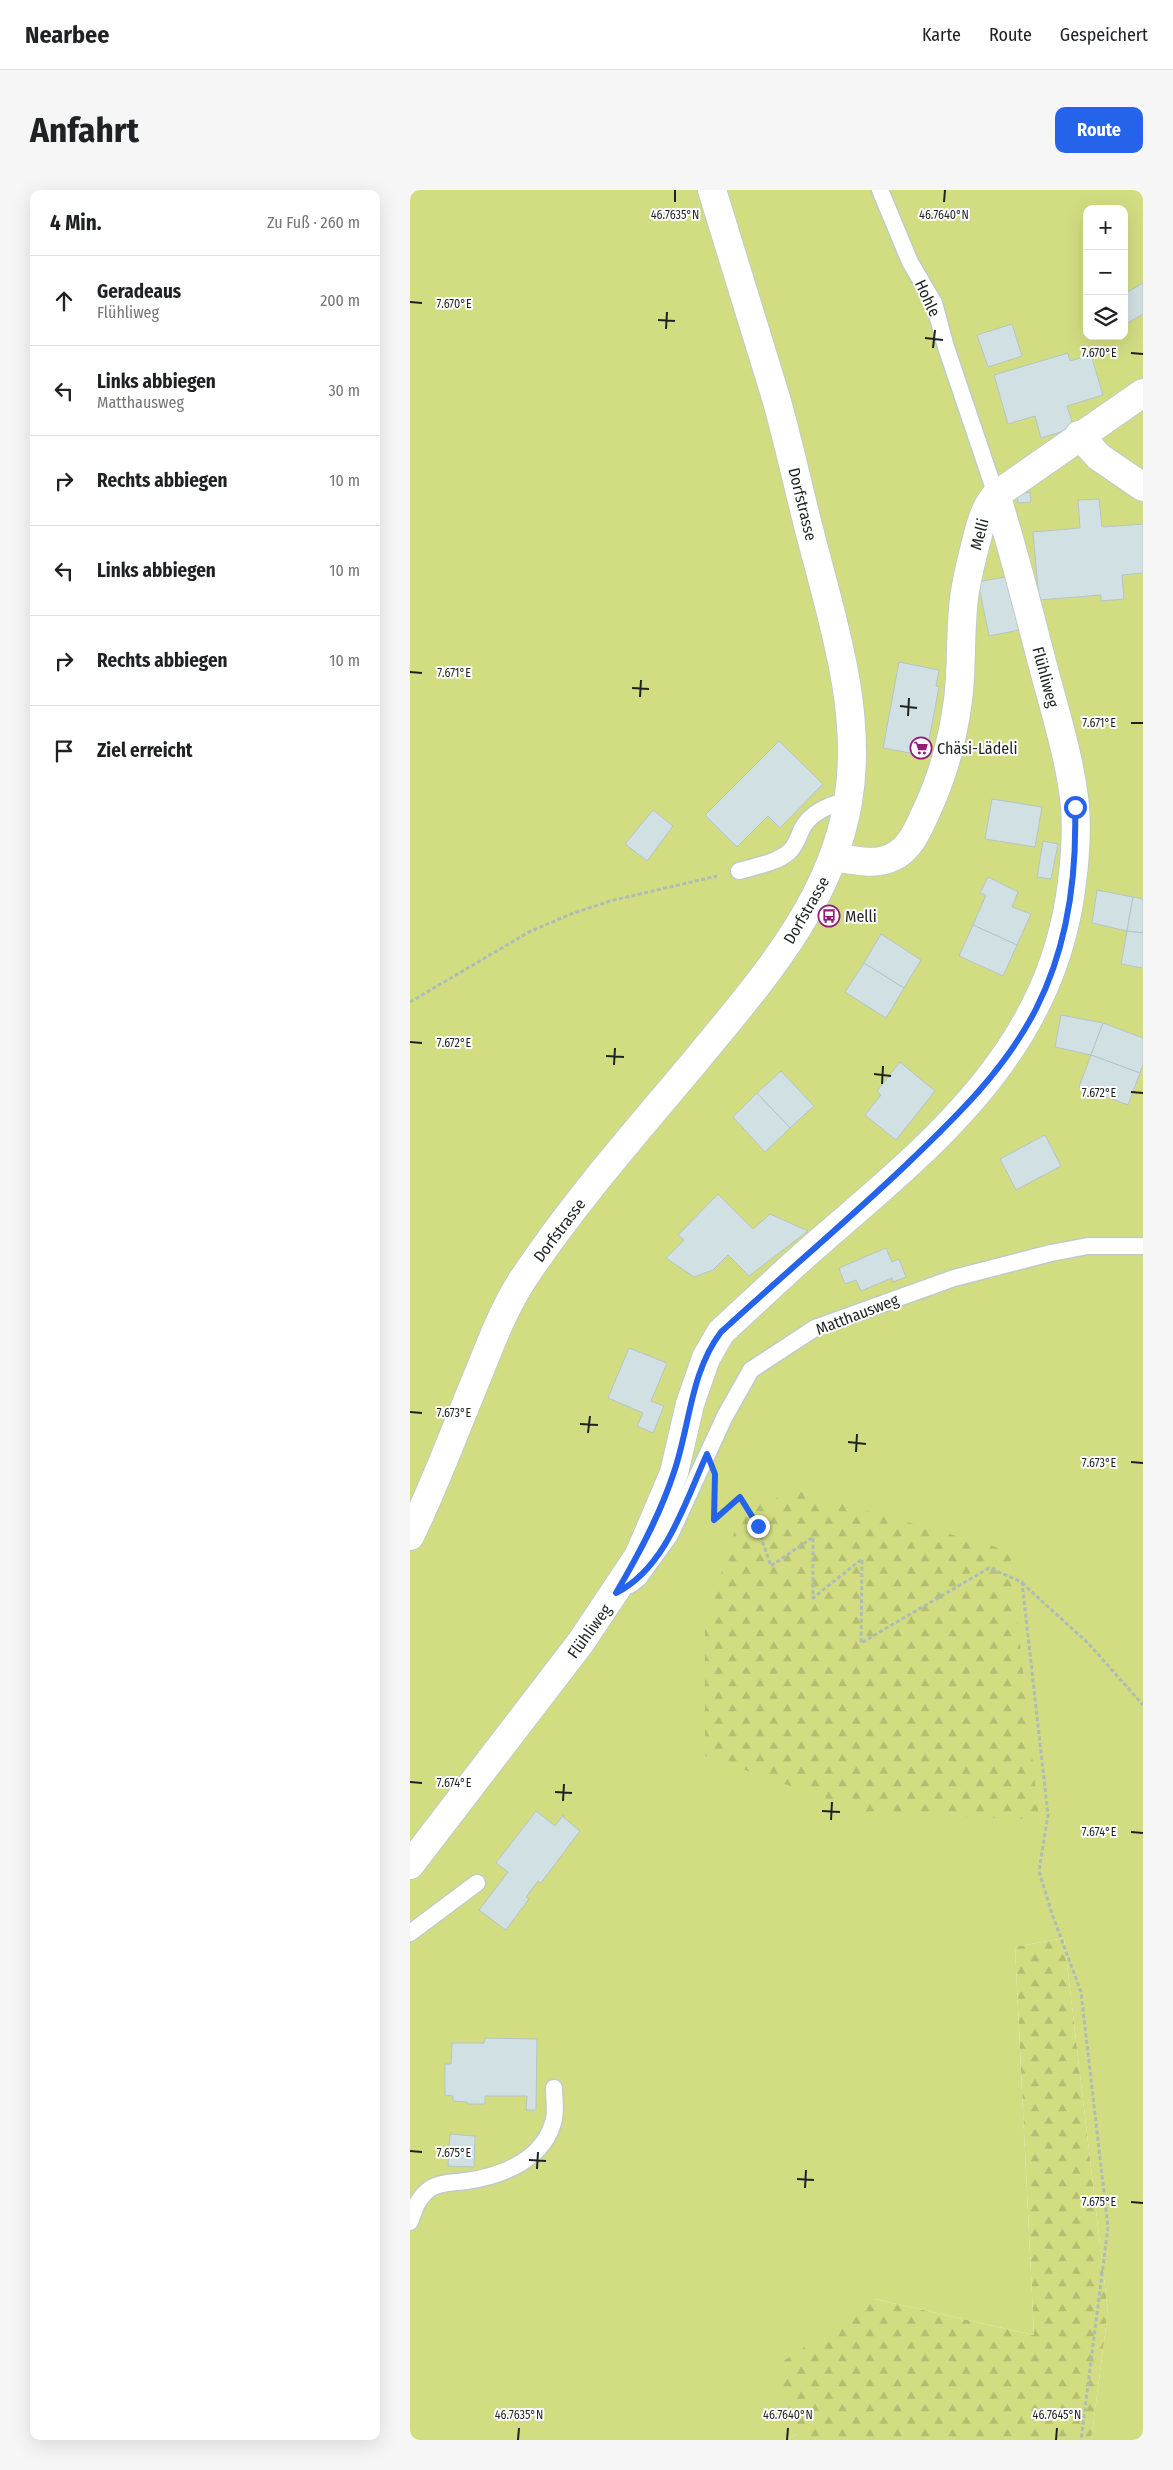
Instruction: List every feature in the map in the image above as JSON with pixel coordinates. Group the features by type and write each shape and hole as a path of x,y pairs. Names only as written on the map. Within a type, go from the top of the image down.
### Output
{"street":[{"name":"Dorfstrasse","path":"410,1536 499,1325 518,1287 579,1202 747,998 780,954 814,900 834,857 848,800 851,724 845,680 834,625 777,402 712,190"},
{"name":"Melli","path":"834,857 879,862 893,857 904,849 916,835 931,803 945,765 954,730 965,589 982,519 988,505 996,495 1079,435 1143,393"},
{"path":"1079,435 1099,457 1143,487"},
{"name":"Flühliweg","path":"410,1865 547,1688 616,1593 649,1534 674,1473 690,1404 712,1344 721,1332 789,1269 875,1195 969,1103 1019,1038 1036,1009 1050,975 1068,914 1076,840 1075,807 1068,761 996,495"}],"lane":[{"name":"Hohle","path":"880,190 910,262 934,303 946,347 996,495"},
{"path":"739,870 771,861 790,851 798,840 801,829 814,814 828,805 848,800"},
{"name":"Matthausweg","path":"616,1593 639,1578 670,1536 725,1416 751,1370 815,1328 954,1278 1051,1253 1088,1246 1143,1246"},
{"path":"410,1933 477,1883"},
{"path":"410,2222 418,2201 434,2186 483,2178 504,2171 525,2161 539,2149 550,2132 555,2117 554,2088"}],"path":[{"path":"410,1002 529,932 572,914 610,901 739,870"},
{"path":"707,1454 715,1474 714,1520 740,1497 758,1526 771,1566 813,1537 813,1598 862,1559 861,1644 989,1568 1022,1582 1088,1643 1143,1705"},
{"path":"1022,1582 1048,1815 1039,1871 1052,1914 1081,1992 1108,2226 1081,2440"}],"green space":[{"path":"410,190 1143,190 1143,2440 1091,2440 1108,2312 1064,1938 1015,1947 1034,2335 875,2299 797,2434 785,2440 410,2440"},
{"path":"797,1491 1010,1551 1039,1819 873,1815 705,1756 705,1624 741,1511"},
{"path":"1064,1938 1108,2312 1091,2440 785,2440 797,2434 776,2366 875,2299 1034,2335 1015,1947"}],"building":[{"path":"1143,283 1143,314 1128,323 1128,295 1128,292"},
{"path":"1012,324 1022,356 988,367 977,335"},
{"path":"1068,353 1070,361 1091,355 1103,395 1067,406 1074,428 1041,438 1035,416 1008,424 994,375"},
{"path":"1030,492 1031,502 1018,503 1017,494"},
{"path":"1099,499 1102,527 1143,524 1143,573 1122,575 1124,599 1101,601 1101,595 1039,600 1033,532 1080,528 1078,500"},
{"path":"1010,576 1019,630 989,636 978,582"},
{"path":"899,662 939,670 936,686 939,687 926,756 883,748"},
{"path":"779,741 823,784 780,828 768,816 737,847 705,815"},
{"path":"992,799 1042,807 1035,847 985,839"},
{"path":"653,810 673,826 647,861 625,844"},
{"path":"1043,841 1058,844 1051,879 1037,877"},
{"path":"988,877 1018,892 1012,907 1031,914 1017,945 973,925 986,895 980,893"},
{"path":"1097,890 1133,897 1127,931 1092,923"},
{"path":"1133,897 1143,899 1143,933 1127,931"},
{"path":"973,925 1017,945 1003,976 959,956"},
{"path":"1127,931 1143,933 1143,968 1121,964"},
{"path":"881,934 921,960 904,988 864,963"},
{"path":"864,963 904,988 886,1018 845,992"},
{"path":"1061,1015 1103,1023 1091,1055 1055,1047"},
{"path":"1103,1023 1143,1038 1143,1065 1140,1073 1091,1055"},
{"path":"1091,1055 1140,1073 1128,1105 1079,1087"},
{"path":"900,1062 935,1091 896,1140 865,1115 881,1095 877,1091"},
{"path":"781,1071 814,1106 790,1128 757,1093"},
{"path":"757,1093 790,1128 765,1152 733,1117"},
{"path":"1045,1135 1061,1166 1016,1190 1000,1159"},
{"path":"718,1194 753,1229 770,1214 808,1231 749,1276 728,1255 713,1270 694,1277 666,1258 684,1240 678,1235"},
{"path":"886,1248 892,1262 899,1259 906,1277 893,1282 892,1278 861,1291 856,1280 845,1284 839,1268"},
{"path":"629,1348 667,1363 651,1401 664,1406 653,1433 637,1426 643,1413 608,1398"},
{"path":"536,1811 555,1826 564,1814 563,1817 580,1831 541,1883 538,1881 526,1897 529,1899 506,1930 479,1910 508,1872 496,1863"},
{"path":"485,2038 537,2039 536,2110 526,2110 527,2096 485,2096 485,2104 468,2104 467,2102 453,2101 453,2096 445,2095 445,2064 451,2064 452,2043 484,2043"},
{"path":"450,2134 475,2136 474,2167 448,2166"}],"place":[{"name":"Chäsi-Lädeli","path":"921,748"},
{"name":"Melli","path":"829,916"}],"route":[{"path":"758,1526 740,1497 714,1520 715,1474 707,1454 670,1536 639,1578 627,1588 616,1593 639,1555 674,1473 690,1404 712,1344 721,1332 789,1269 875,1195 946,1127 995,1071 1019,1038 1036,1009 1061,943 1068,914 1076,840 1075,807"}]}
